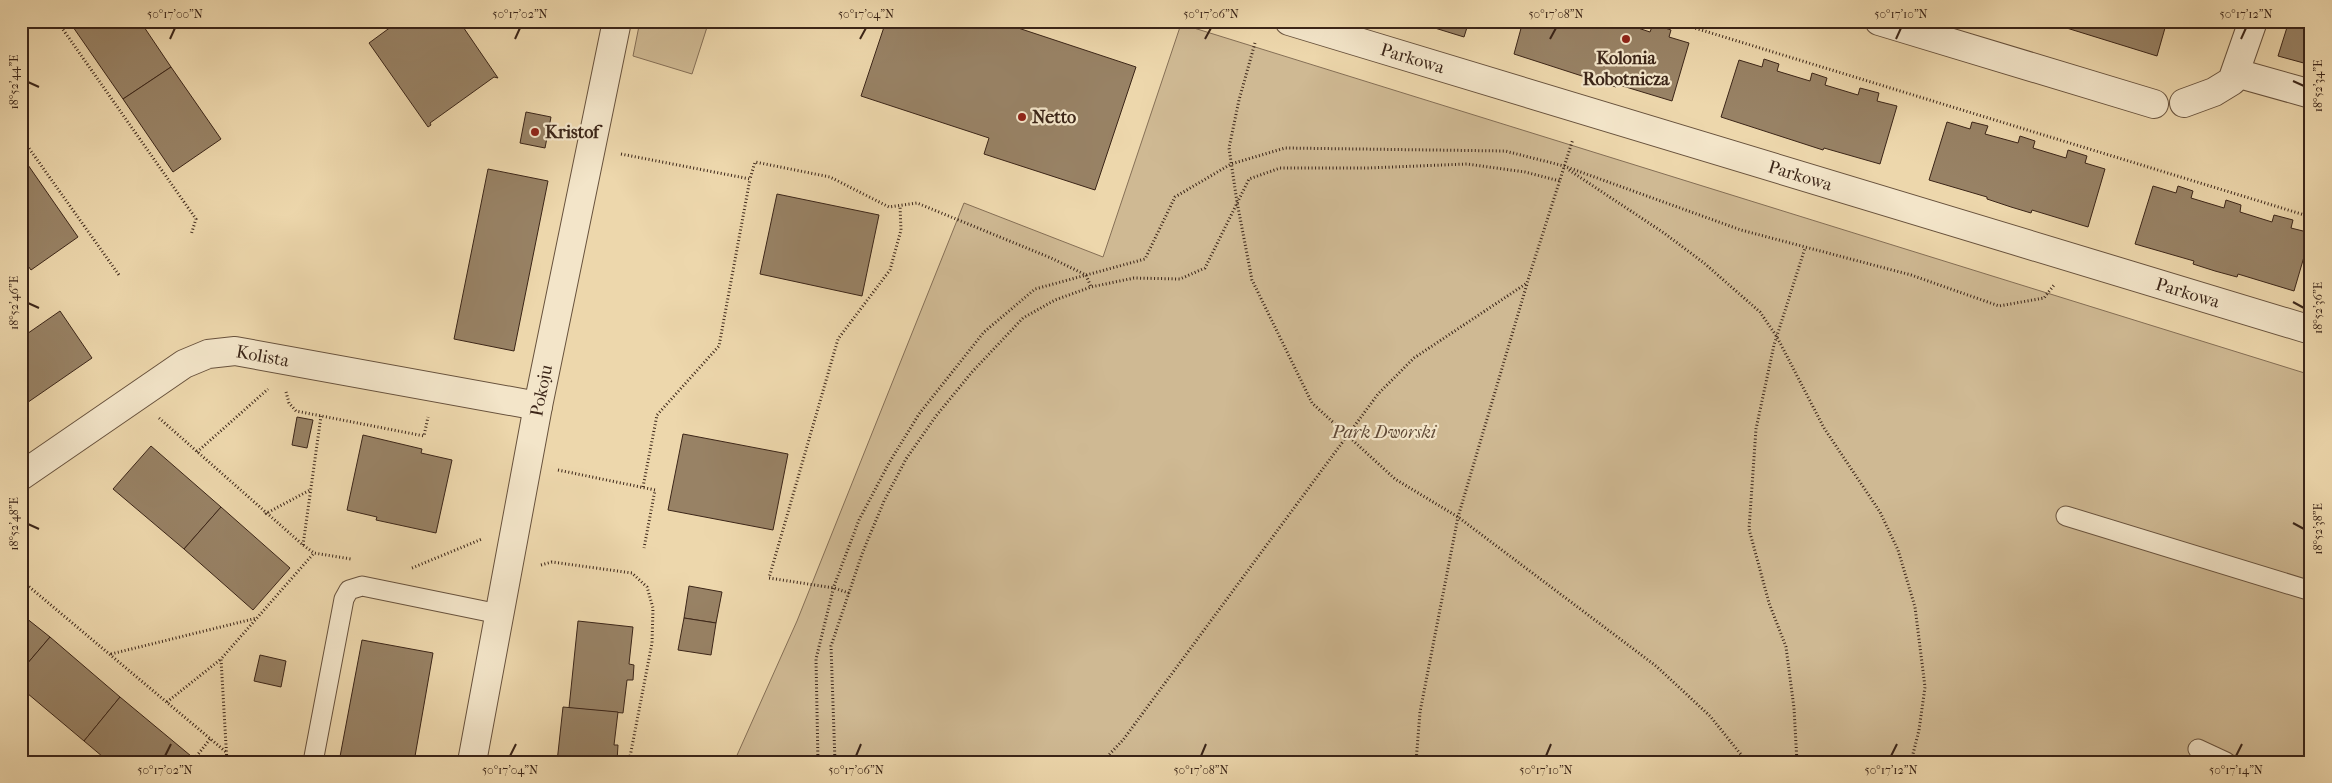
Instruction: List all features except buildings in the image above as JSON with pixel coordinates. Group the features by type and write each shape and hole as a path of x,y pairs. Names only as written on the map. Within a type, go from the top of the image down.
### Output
{"street":[{"name":"Pokoju","path":"472,762 538,406 617,21"},
{"name":"Parkowa","path":"1289,21 2311,330"},
{"path":"1879,21 2154,104"},
{"path":"2184,103 2224,87 2232,81 2253,21"},
{"path":"2236,72 2311,94"},
{"name":"Kolista","path":"21,476 184,364 208,354 235,351 538,406"}],"lane":[{"path":"2066,516 2311,591"},
{"path":"314,762 344,599 349,590 362,586 499,614"},
{"path":"2198,748 2226,762"}],"path":[{"path":"57,21 196,219 191,236"},
{"path":"1672,21 2311,217"},
{"path":"1255,43 1239,100 1229,148 1237,202 1252,280 1312,403 1347,437 1395,478 1458,517 1656,666 1710,716 1747,762"},
{"path":"1416,762 1420,712 1458,517 1527,283 1582,110"},
{"path":"21,137 119,275"},
{"path":"591,148 750,179"},
{"path":"818,762 816,659 834,588 859,520 888,463 919,414 984,332 1035,289 1145,259 1175,197 1231,164 1285,148 1399,148 1505,151 1564,166 1741,230 1911,275 2000,306 2044,298 2053,289 2063,256"},
{"path":"643,487 657,415 719,346 750,179 755,162 830,177 890,207 917,203 1051,258 1086,275 1091,287"},
{"path":"835,762 831,646 862,554 884,501 906,459 936,416 972,372 1022,318 1055,300 1091,287 1134,278 1180,278 1205,268 1249,180 1280,168 1368,168 1467,164 1525,172 1560,180"},
{"path":"1564,166 1664,233 1704,263 1760,312 1777,337 1824,428 1880,512 1898,550 1915,607 1925,687 1912,762"},
{"path":"849,593 834,588 770,578 838,339 890,270 901,230 900,206"},
{"path":"1797,762 1794,708 1786,647 1769,603 1749,529 1756,429 1777,337 1805,248"},
{"path":"1102,762 1123,740 1378,394 1414,358 1527,283"},
{"path":"197,452 275,384"},
{"path":"284,386 289,403 296,412 424,436 427,418 430,414"},
{"path":"303,546 321,416"},
{"path":"165,424 303,546 314,553 352,560"},
{"path":"550,468 655,490 644,548"},
{"path":"265,514 311,489"},
{"path":"409,569 488,536 486,545"},
{"path":"167,702 221,659 314,553"},
{"path":"538,565 552,562 632,574 648,588 653,608 652,643 629,762"},
{"path":"21,580 226,752"},
{"path":"110,655 257,618"},
{"path":"221,659 226,762"},
{"path":"192,762 210,739"}],"green space":[{"path":"640,21 709,21 692,74 633,56"},
{"name":"Park Dworski","path":"1181,24 2311,375 2311,762 734,762 797,621 964,203 1103,257"}],"place":[{"name":"Kolonia Robotnicza","path":"1626,39"},
{"name":"Netto","path":"1022,117"},
{"name":"Kristof","path":"535,132"}]}
